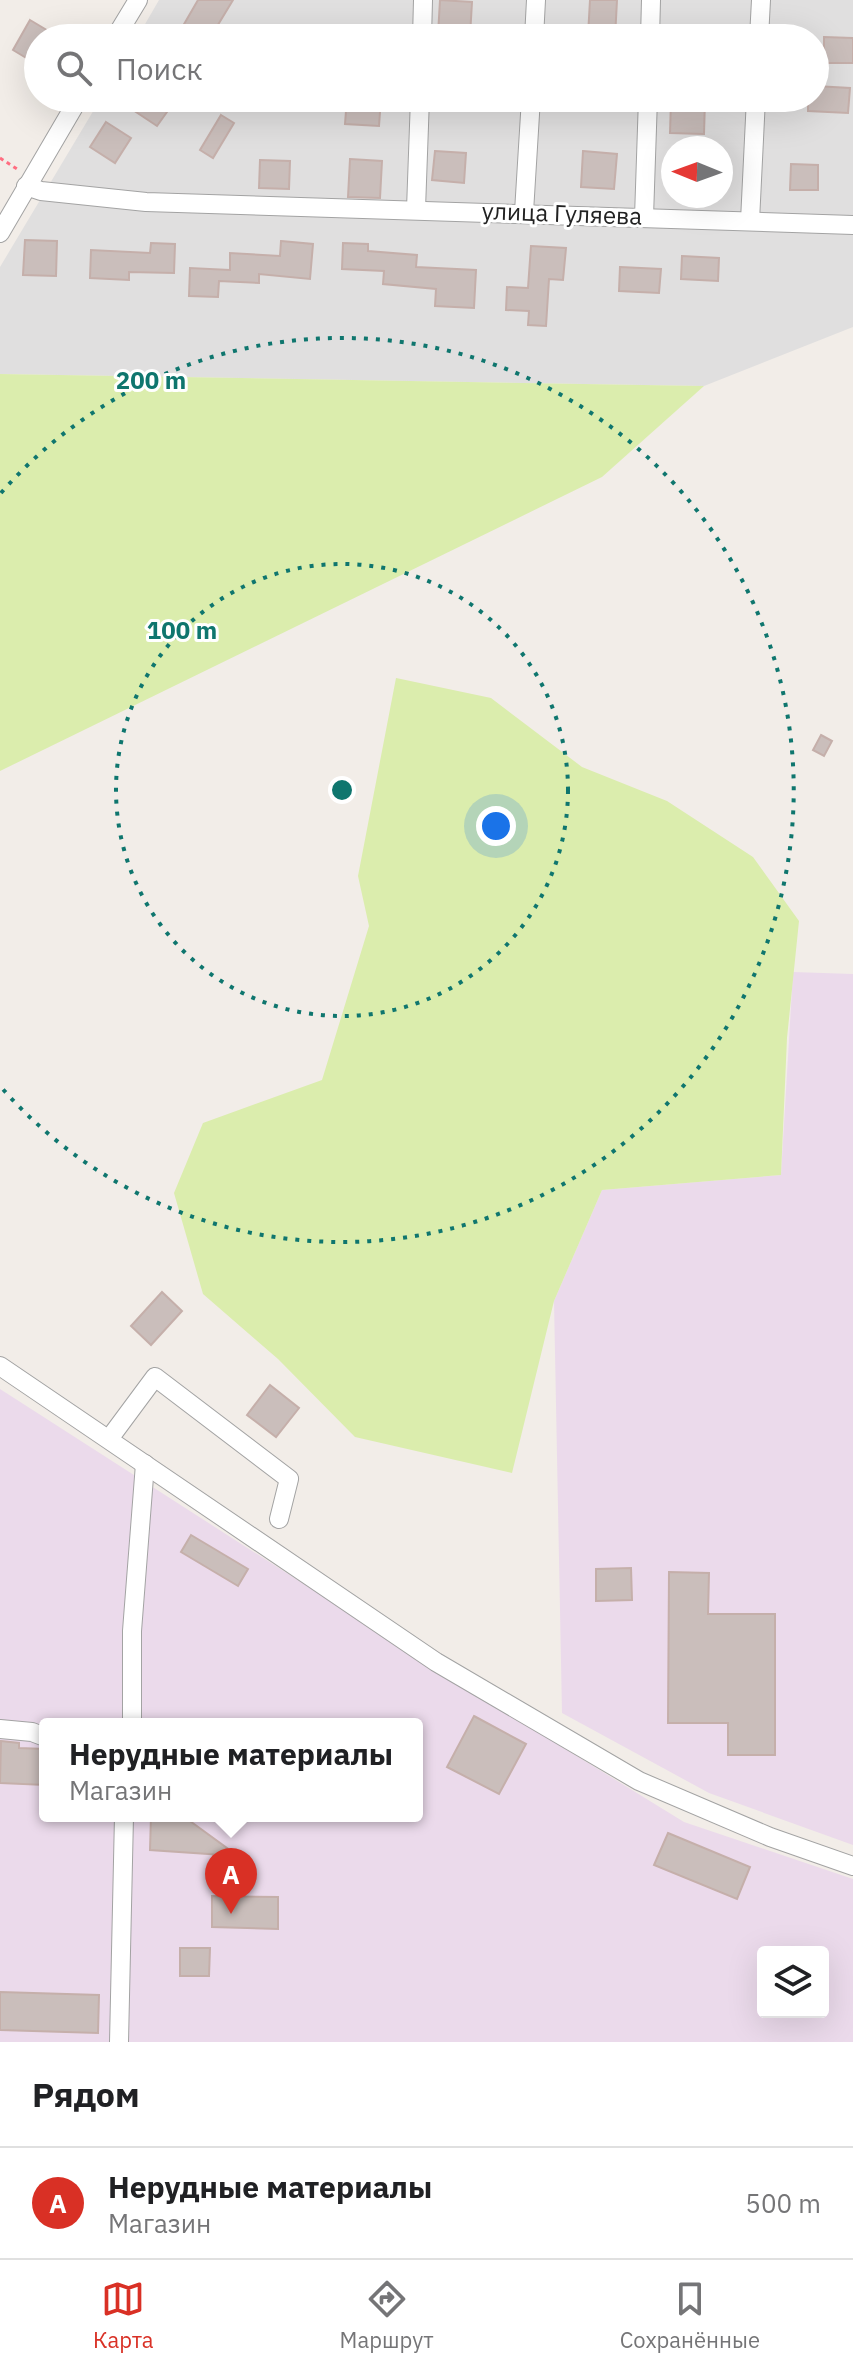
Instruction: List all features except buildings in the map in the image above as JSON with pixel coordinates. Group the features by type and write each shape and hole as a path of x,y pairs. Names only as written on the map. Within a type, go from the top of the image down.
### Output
{"street":[{"path":"123,24 138,0"},
{"path":"422,24 423,0"},
{"path":"535,24 536,0"},
{"path":"650,24 651,0"},
{"path":"760,24 761,0"},
{"path":"0,233 71,112"},
{"path":"416,209 419,112"},
{"path":"524,212 530,112"},
{"path":"644,217 648,112"},
{"path":"750,221 755,112"},
{"name":"улица Гуляева","path":"29,181 41,191 146,202 853,225"},
{"path":"0,1366 436,1662 639,1781 770,1837 853,1866"},
{"path":"109,1439 155,1377 289,1479 279,1519"},
{"path":"132,1718 132,1631 145,1464"},
{"path":"0,1729 39,1736"},
{"path":"119,2042 124,1822"}],"path":[{"path":"0,158 29,181"}],"shaded area":[{"path":"159,0 853,0 853,327 704,386 0,374 0,267 93,112 829,112 829,24 145,24"},
{"path":"793,972 853,974 853,1845 709,1793 562,1713 554,1301 602,1190 781,1175"},
{"path":"0,1389 450,1678 684,1822 853,1879 853,2042 0,2042"}],"green space":[{"path":"0,374 704,386 602,477 0,771"},
{"path":"396,678 491,698 582,767 667,801 753,857 799,921 787,1038 781,1175 602,1190 554,1301 512,1473 355,1437 278,1359 203,1294 174,1193 203,1123 322,1080 369,926 358,876"}],"place":[{"name":"Нерудные материалы","path":"231,1914"}]}
